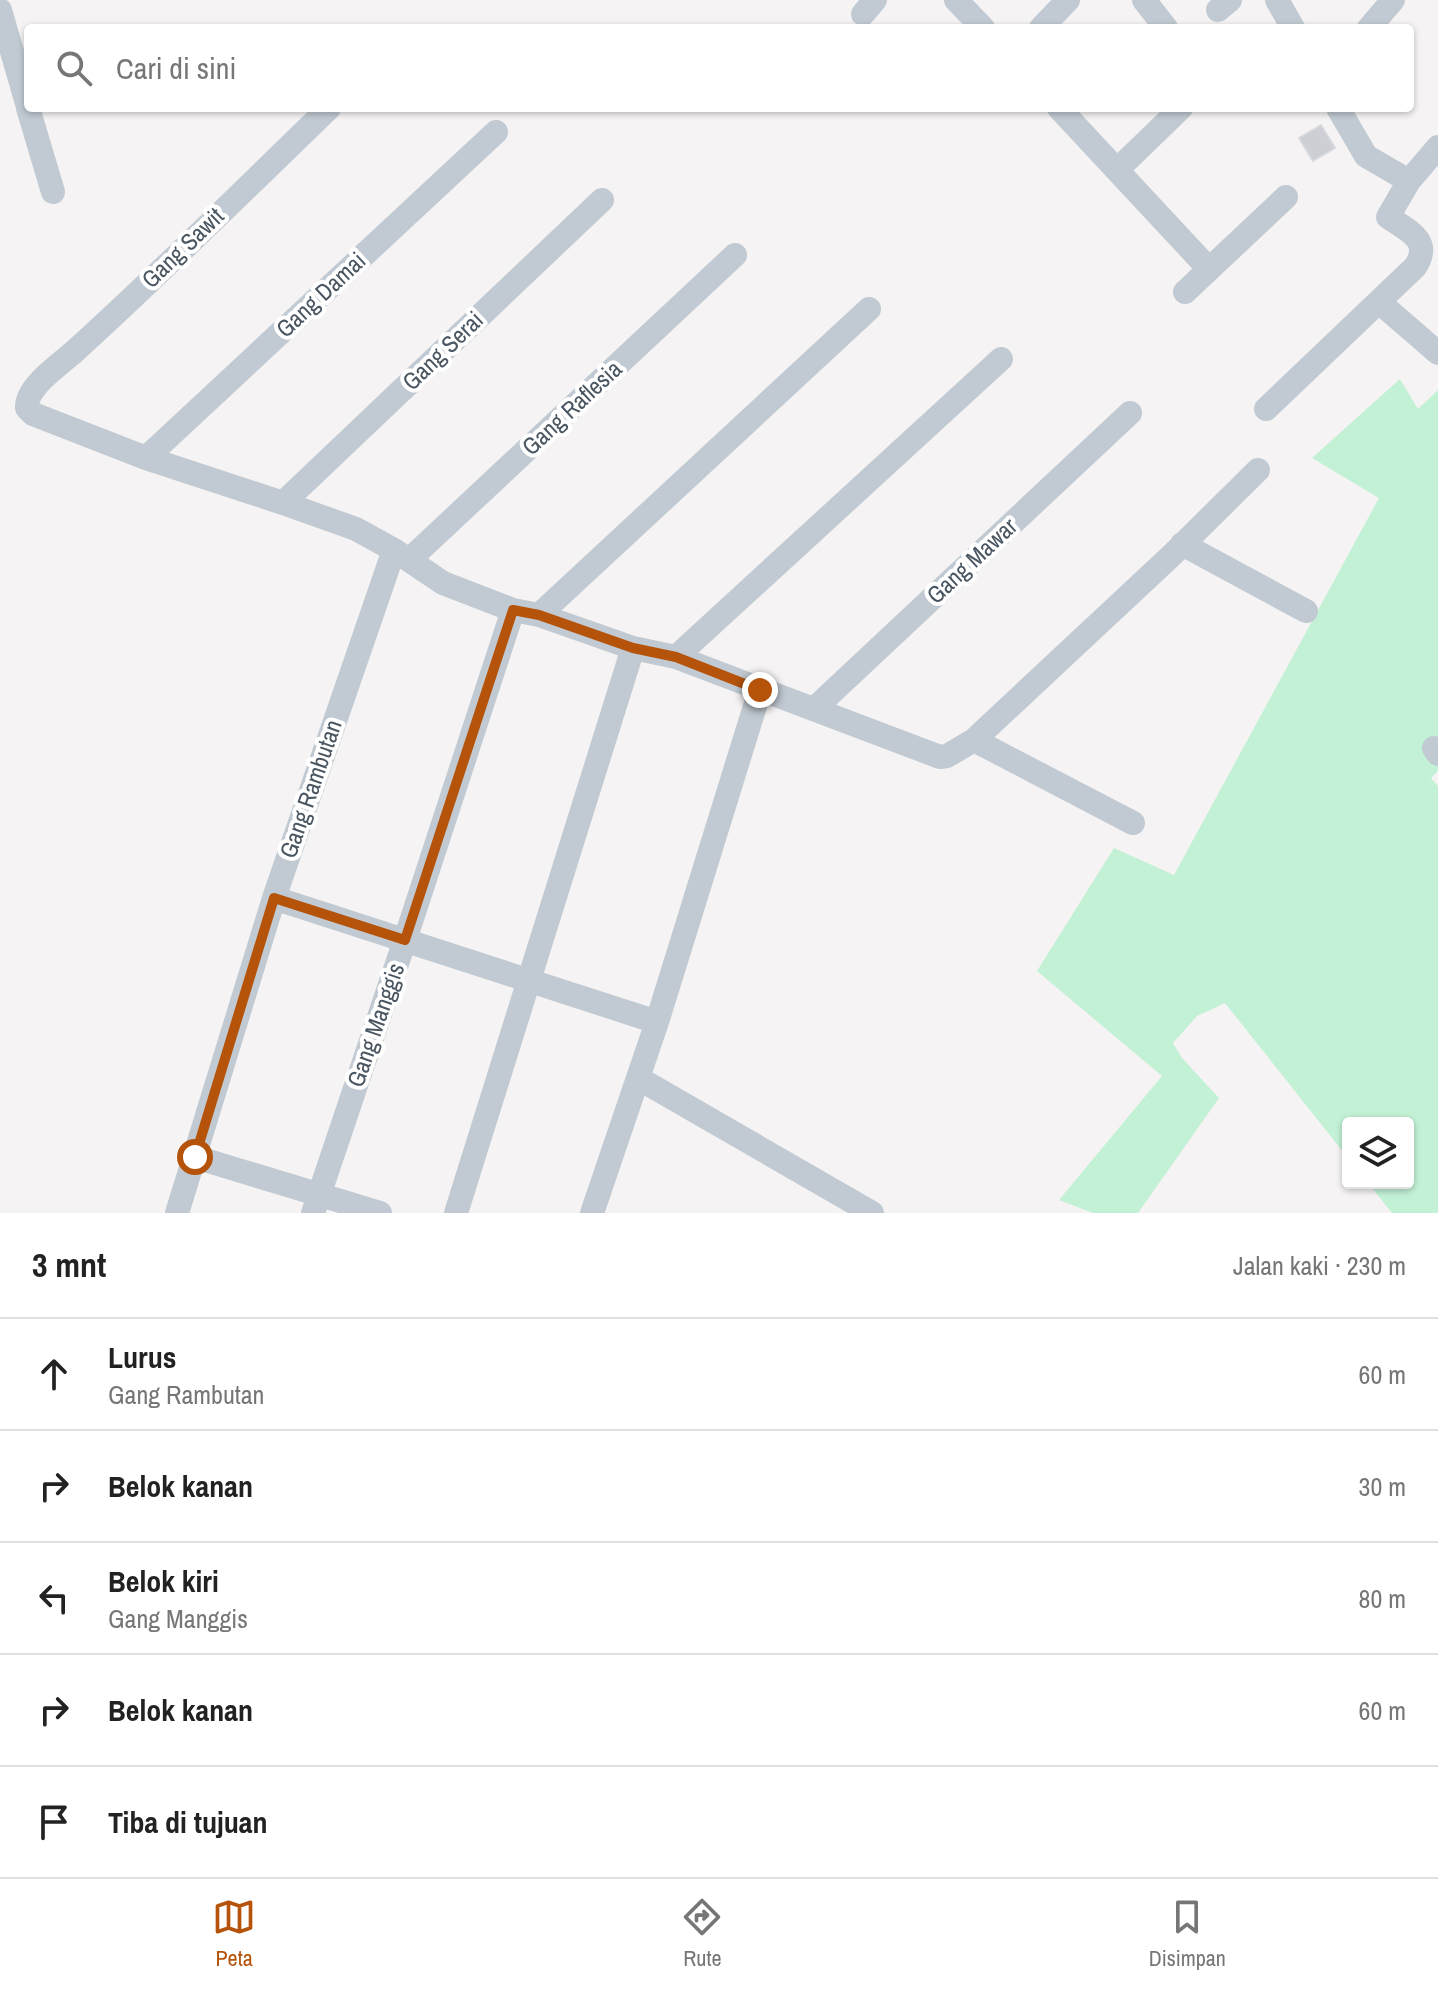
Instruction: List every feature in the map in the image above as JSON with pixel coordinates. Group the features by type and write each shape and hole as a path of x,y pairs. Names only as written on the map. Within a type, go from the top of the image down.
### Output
{"street":[{"path":"956,0 979,24"},
{"path":"1045,24 1068,0"},
{"path":"1144,0 1163,24"},
{"path":"1277,0 1291,24"},
{"path":"1372,24 1393,0"},
{"path":"0,10 24,94"},
{"path":"29,112 53,192"},
{"name":"Gang Sawit","path":"146,458 33,414 27,408 26,399 36,386 325,112"},
{"path":"1063,112 1209,269"},
{"path":"1117,170 1177,112"},
{"path":"1340,112 1366,156 1409,181"},
{"name":"Gang Damai","path":"146,458 496,132"},
{"path":"1266,409 1422,257 1423,250 1417,238 1388,217 1409,181 1438,147"},
{"path":"1185,292 1286,197"},
{"name":"Gang Serai","path":"283,503 602,200"},
{"name":"Gang Raflesia","path":"401,555 735,255"},
{"path":"1379,302 1438,353"},
{"path":"539,615 869,309"},
{"path":"676,657 1001,359"},
{"name":"Gang Mawar","path":"814,709 1130,413"},
{"path":"146,458 356,529 443,583 513,610 539,615 633,648 676,657 940,757 974,740 1258,470"},
{"path":"1182,544 1306,611"},
{"name":"Gang Rambutan","path":"177,1213 274,898 401,555"},
{"name":"Gang Manggis","path":"316,1204 513,610"},
{"path":"456,1213 633,648"},
{"path":"592,1213 657,1022 760,690"},
{"path":"974,740 1133,823"},
{"path":"274,898 657,1022"},
{"path":"638,1078 872,1213"},
{"path":"195,1157 316,1204 380,1213"}],"green space":[{"path":"1400,379 1418,409 1438,390 1438,771 1431,778 1438,786 1438,1213 1392,1213 1373,1189 1414,1189 1414,1117 1342,1117 1342,1150 1225,1003 1197,1016 1173,1043 1182,1058 1219,1098 1138,1213 1093,1213 1059,1200 1162,1076 1037,971 1114,848 1174,875 1379,498 1312,458"}],"building":[{"path":"1321,125 1335,148 1313,161 1299,138"}],"route":[{"path":"195,1157 274,898 405,940 513,610 539,615 633,648 676,657 760,690"}]}
